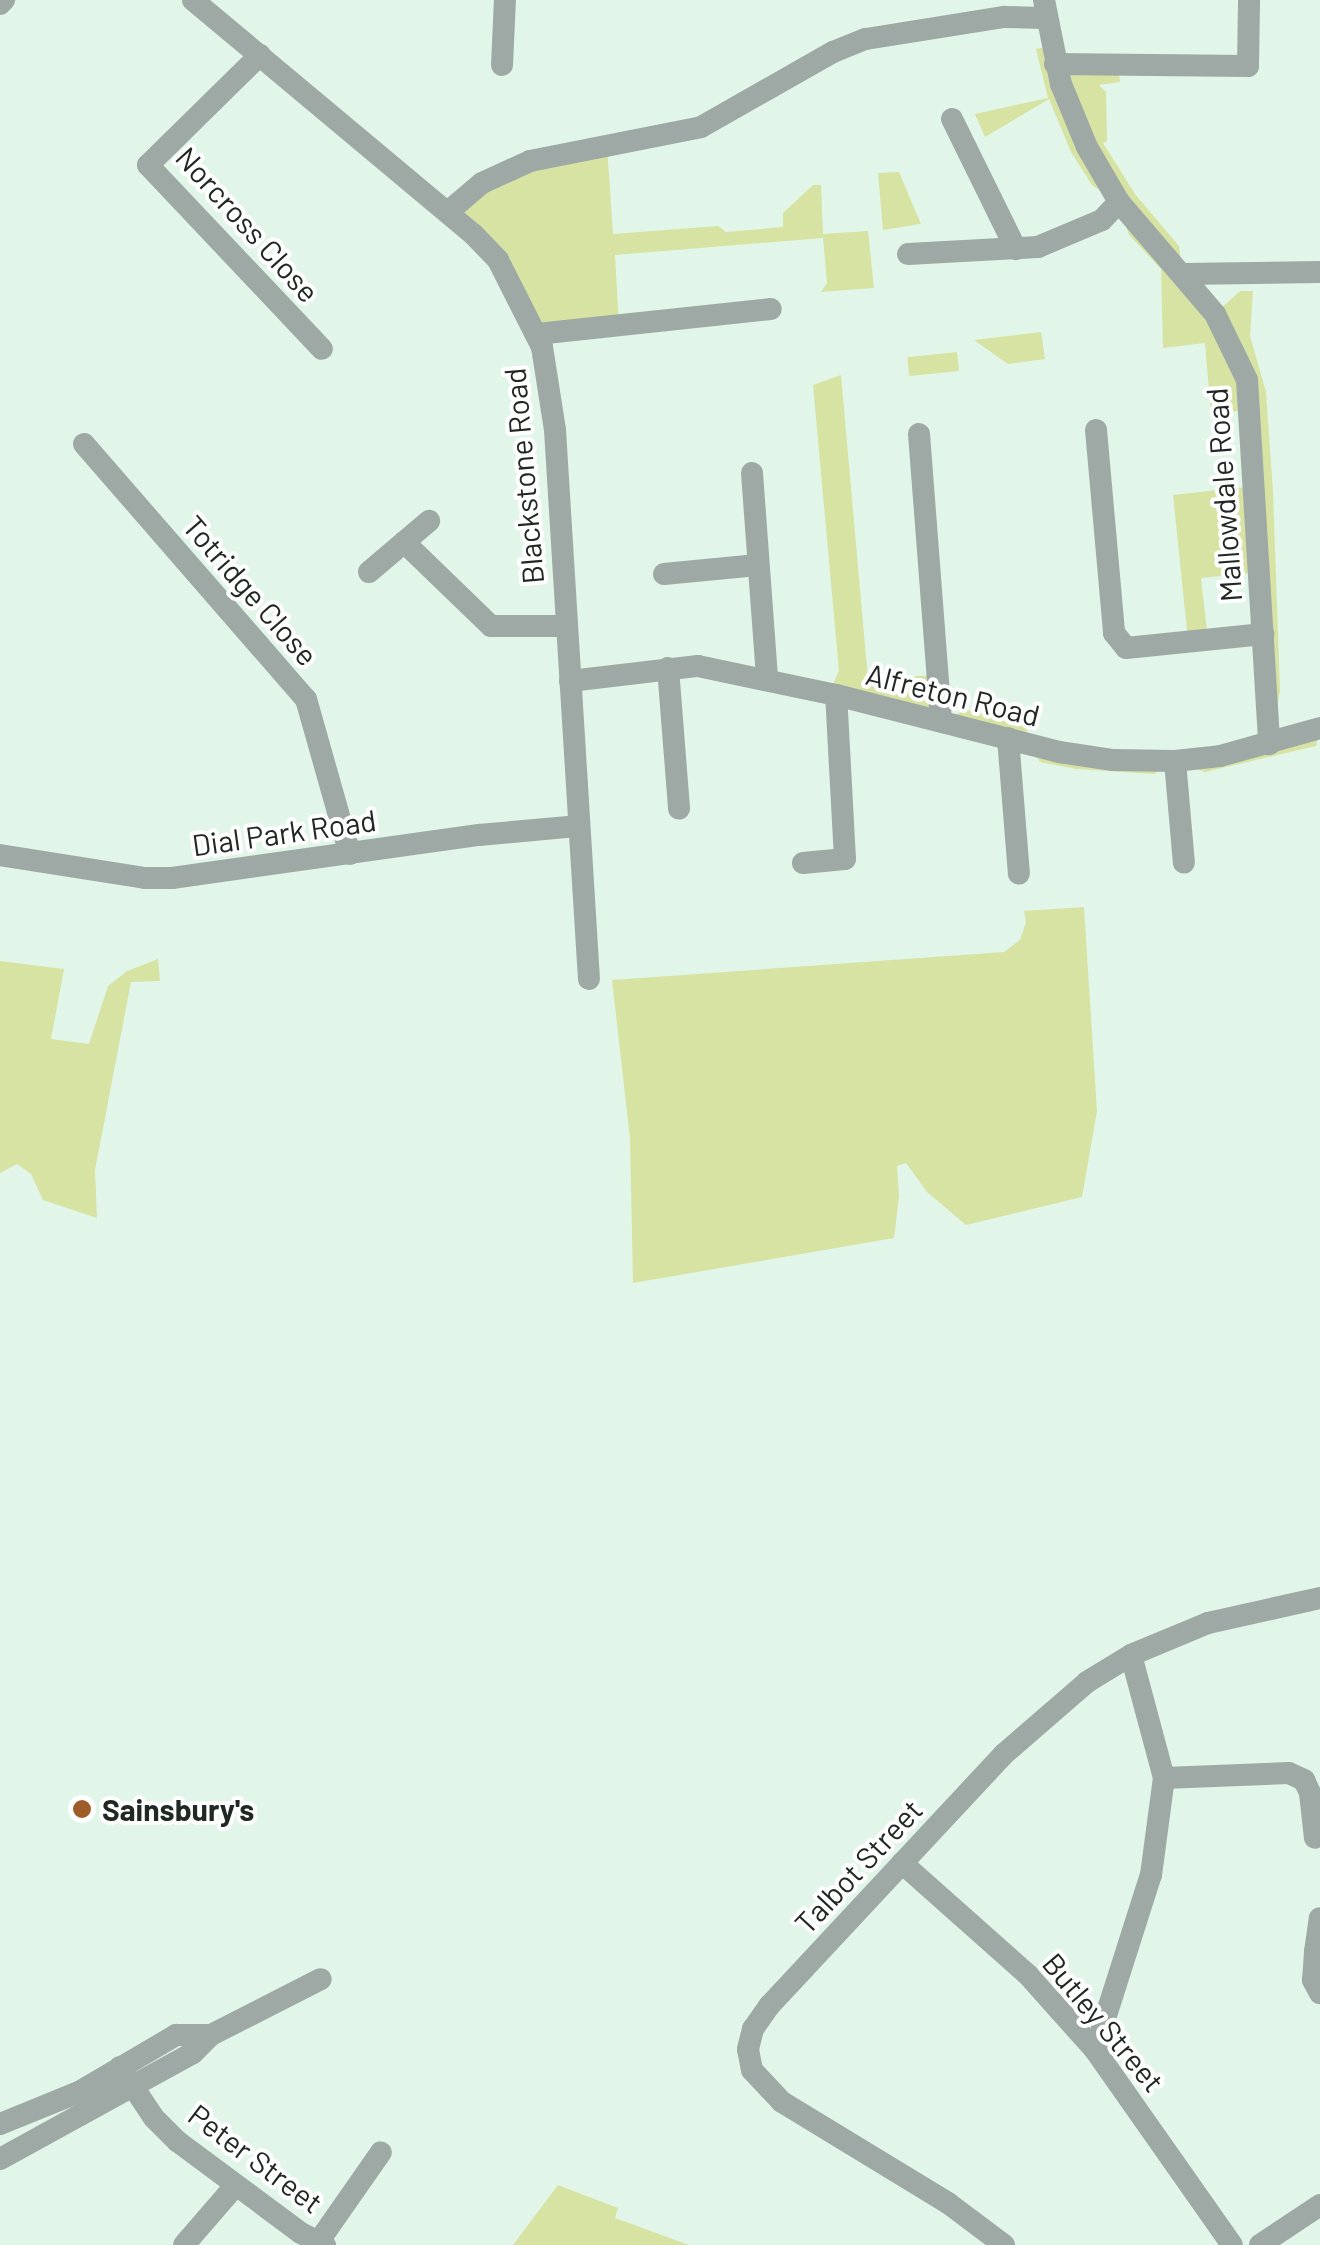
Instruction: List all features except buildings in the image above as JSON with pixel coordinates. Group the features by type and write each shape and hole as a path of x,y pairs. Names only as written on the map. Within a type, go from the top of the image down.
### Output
{"street":[{"name":"Blackstone Road","path":"193,0 448,211 498,260 536,334 553,404 589,978"},
{"path":"502,65 505,0"},
{"path":"1055,64 1248,66 1250,0"},
{"path":"448,211 482,183 530,162 701,127 832,52 866,40 1044,9"},
{"name":"Mallowdale Road","path":"1044,9 1055,64 1088,147 1118,202 1215,314 1247,380 1270,744"},
{"name":"Norcross Close","path":"260,55 148,166 322,349"},
{"path":"952,119 1016,249"},
{"path":"908,254 1038,248 1102,220 1118,202"},
{"path":"1183,274 1320,272"},
{"path":"536,334 770,309"},
{"path":"1096,430 1114,633 1126,648 1263,634"},
{"path":"919,434 941,720"},
{"name":"Totridge Close","path":"84,444 306,700 350,854"},
{"path":"752,473 767,680"},
{"path":"369,572 429,521"},
{"path":"404,542 491,626 564,626"},
{"path":"664,574 758,565"},
{"name":"Alfreton Road","path":"570,681 698,666 836,694 1082,756 1176,762 1270,744 1320,728"},
{"path":"668,668 679,809"},
{"path":"803,863 846,859 836,694"},
{"path":"1008,738 1019,874"},
{"path":"1176,762 1184,863"},
{"name":"Dial Park Road","path":"0,856 146,878 172,878 577,826"},
{"name":"Talbot Street","path":"1004,2245 948,2203 782,2102 752,2070 748,2049 753,2029 769,2006 902,1863 1050,1710 1132,1656 1208,1623 1320,1598"},
{"path":"1095,2050 1152,1875 1164,1778 1132,1656"},
{"path":"1164,1778 1289,1773 1304,1780 1310,1793 1315,1838"},
{"name":"Butley Street","path":"902,1863 1028,1976 1095,2050 1232,2245"},
{"path":"1320,1918 1313,1980 1320,1993"},
{"path":"0,2124 192,2053 211,2035 320,1980"},
{"path":"0,2159 126,2077"},
{"name":"Peter Street","path":"126,2077 177,2141 308,2241"},
{"path":"308,2241 381,2152"},
{"path":"184,2245 235,2186"},
{"path":"1260,2245 1320,2205"}],"green space":[{"path":"1050,46 1055,64 1118,64 1120,82 1099,85 1106,92 1107,141 1103,143 1135,194 1179,246 1183,274 1216,313 1240,291 1253,291 1250,336 1266,392 1273,492 1280,691 1270,743 1320,728 1316,746 1205,772 1176,761 1154,774 1076,769 1040,762 1029,744 1113,760 1269,744 1261,572 1201,578 1208,639 1188,640 1173,495 1255,486 1250,409 1211,415 1205,343 1163,348 1161,269 1129,235 1118,202 1092,185 1071,152 1049,99 985,137 975,114 1048,98 1036,49"},
{"path":"607,145 613,234 718,226 726,232 783,227 783,213 813,185 821,185 823,234 868,231 874,288 821,292 827,283 823,238 615,255 619,325 537,334 525,305 449,211 482,183"},
{"path":"899,172 921,224 883,230 878,173"},
{"path":"1041,332 1045,359 1008,364 974,340"},
{"path":"957,352 959,371 909,376 907,357"},
{"path":"841,375 868,679 938,675 941,720 967,710 1026,723 1028,743 829,693 839,671 813,385"},
{"path":"1084,907 1097,1111 1082,1197 966,1225 927,1192 906,1163 897,1166 899,1197 894,1238 633,1283 630,1138 612,980 1004,952 1020,940 1026,922 1024,911"},
{"path":"158,959 160,981 131,982 95,1170 97,1218 43,1200 31,1174 17,1164 0,1173 0,961 64,969 51,1039 89,1044 108,986 127,971"},
{"path":"558,2185 618,2208 615,2218 689,2245 513,2245"}],"place":[{"name":"Sainsbury's","path":"82,1809"}]}
